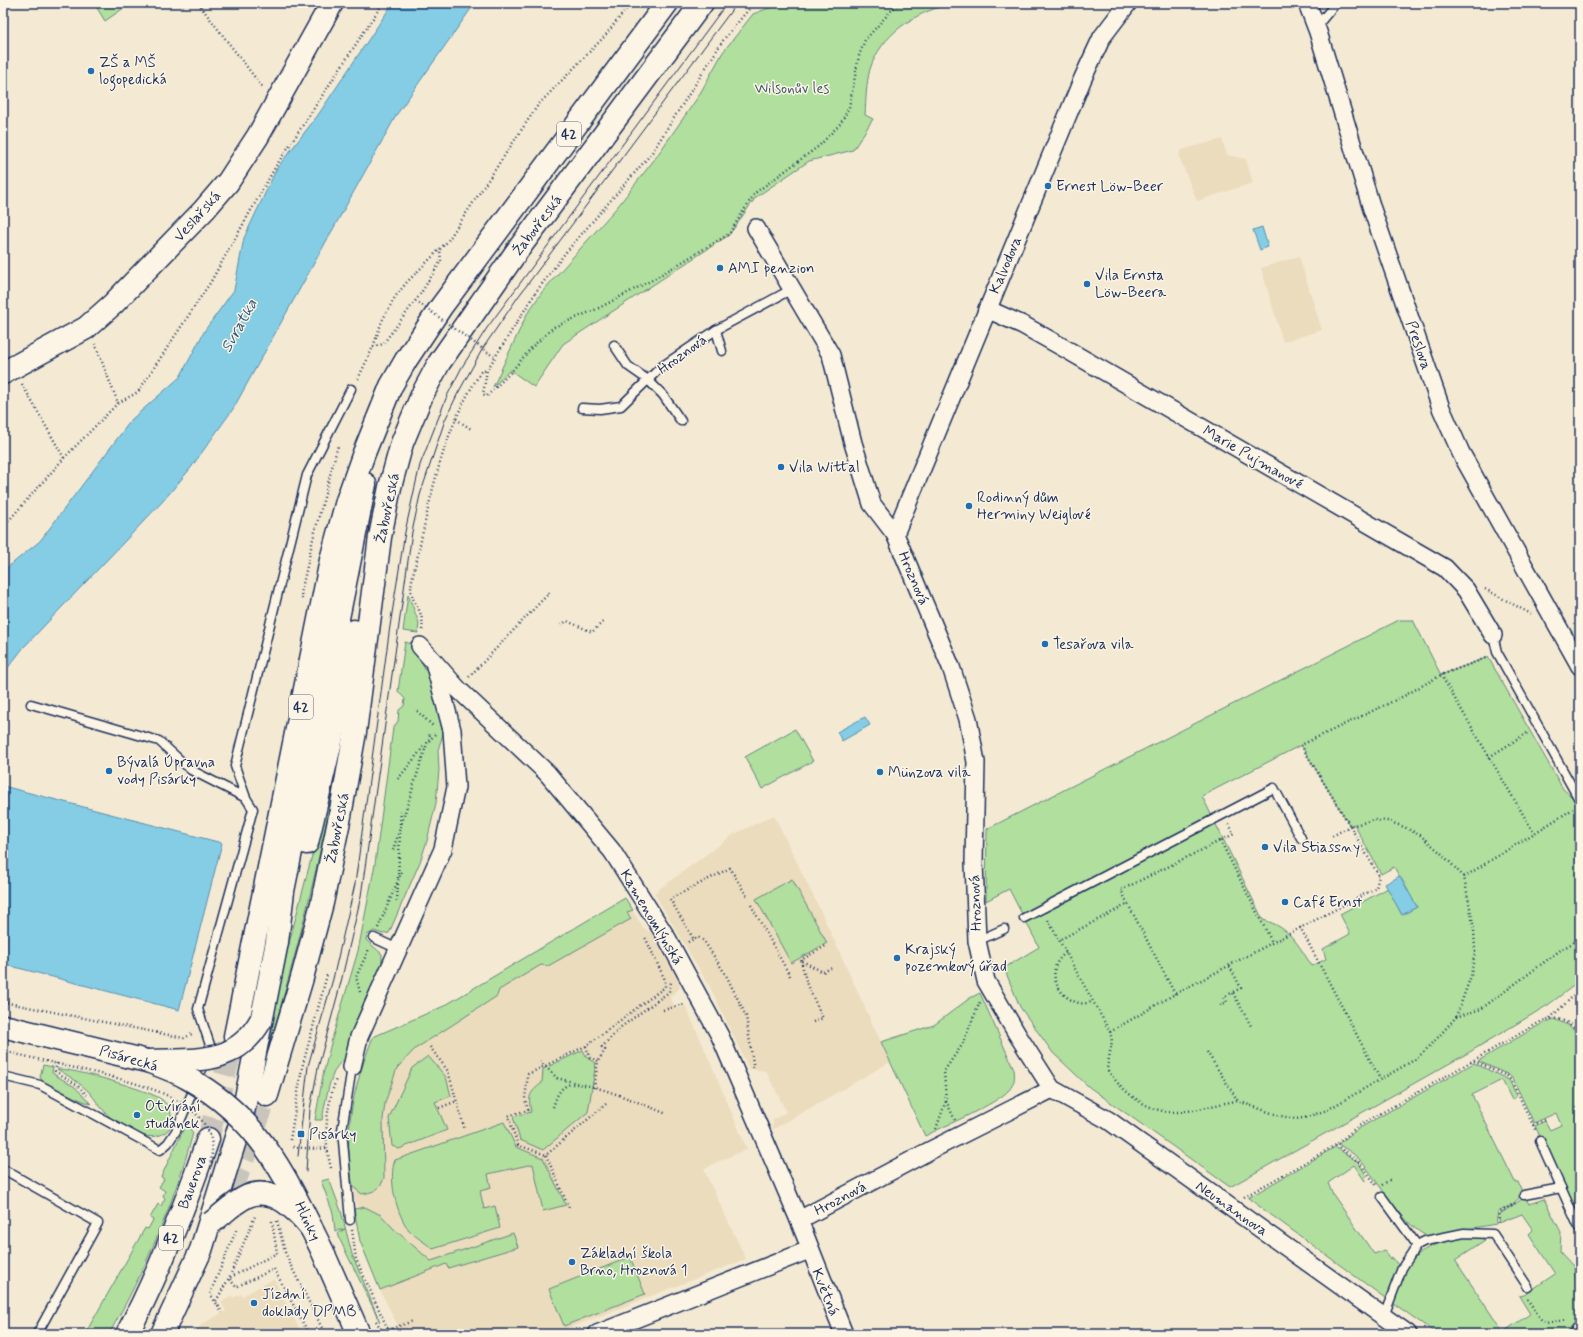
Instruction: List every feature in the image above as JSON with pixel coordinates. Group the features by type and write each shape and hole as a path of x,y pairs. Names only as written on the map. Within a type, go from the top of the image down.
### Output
{"main road":[{"name":"Veslařská","path":"12,378 86,328 113,304 174,242 228,182 258,136 332,3"},
{"name":"Žabovřeská","path":"235,1036 331,560 347,501 392,386 406,360 441,307 667,3"},
{"name":"Žabovřeská","path":"267,1095 322,903 355,732 380,537 390,487 402,443 422,395 440,363 516,251 702,3"},
{"name":"42","path":"242,1118 277,942 283,891 365,485 392,386"},
{"name":"42","path":"277,942 295,894 322,781 346,677 365,567 380,537"},
{"path":"147,1060 193,1060 222,1055 238,1048 245,1042 253,1034 261,1020"},
{"name":"Pisárecká","path":"3,1026 147,1060 178,1073 200,1085 242,1118"},
{"path":"162,1334 202,1250 242,1118"},
{"name":"Hlinky","path":"242,1118 276,1162 295,1194 322,1250 359,1334"},
{"name":"Bauerova","path":"127,1334 153,1280 174,1231 208,1139"},
{"path":"211,1223 238,1201 251,1195 261,1193 268,1194 286,1203 302,1216 312,1229"}],"street":[{"name":"Kalvodova","path":"895,534 987,309 1102,37 1128,3"},
{"name":"Preslova","path":"1307,3 1318,32 1372,209 1441,408 1461,453 1580,666"},
{"name":"Hroznová","path":"756,228 831,355 853,443 872,504 895,534 951,667 968,719 976,762 974,862 977,941 986,981 1017,1034 1052,1088 799,1220 809,1250"},
{"name":"Marie Pujmanové","path":"987,309 1023,325 1064,348 1445,568 1466,590 1493,634"},
{"path":"352,1067 359,1037 443,849 456,786 452,730 434,662 420,646"},
{"name":"Kamenomlýnská","path":"434,662 458,690 547,773 612,851 667,938 720,1036 799,1220"},
{"name":"Neumannova","path":"1052,1088 1108,1120 1408,1334"},
{"path":"597,1334 809,1250"},
{"name":"Květná","path":"809,1250 844,1334"},
{"path":"1579,1334 1580,1330"}],"lane":[{"path":"1318,32 1321,21 1336,3"},
{"name":"Hroznová","path":"582,408 600,409 621,406 661,367 716,330 792,289"},
{"name":"Hroznová","path":"716,330 722,351"},
{"name":"Hroznová","path":"614,345 628,366 648,380 663,395 681,421"},
{"path":"3,1076 40,1085 160,1150 168,1143 176,1131 211,1048 198,1009 253,809 246,798 235,766 307,475 351,389"},
{"path":"1493,634 1497,652 1580,801"},
{"path":"31,704 159,742 191,770 246,798"},
{"path":"1024,918 1274,788 1301,838"},
{"path":"977,941 1004,929"},
{"path":"374,938 398,949"},
{"path":"350,1220 342,1130 352,1067"},
{"path":"1540,1141 1580,1230"},
{"path":"3,1169 98,1223 37,1334"},
{"path":"1524,1195 1561,1188"},
{"path":"1382,1197 1417,1245"},
{"path":"1384,1316 1402,1268 1417,1245 1425,1241 1464,1233 1493,1234 1528,1287"}],"path":[{"path":"198,3 276,104"},
{"path":"3,527 64,458 118,403 138,392 210,283 276,166 383,3"},
{"path":"359,377 373,347 382,321 395,297 416,272 440,249 538,105 604,37 631,3"},
{"path":"754,3 724,39 652,154 566,252 536,292 494,356 487,370 483,394 487,396 511,372 532,347 554,327 597,309 645,284 729,234 755,193 819,146 841,123 849,107 859,56 865,40 898,3"},
{"path":"373,347 383,344 415,300 441,261 440,249"},
{"path":"415,300 494,356"},
{"path":"94,341 118,403"},
{"path":"420,646 424,620 411,591 434,478 440,458 471,387 481,372 487,370"},
{"path":"12,378 64,458"},
{"path":"456,419 471,429"},
{"path":"302,606 302,593 313,539 326,488"},
{"path":"1486,589 1537,617"},
{"path":"458,690 550,592"},
{"path":"561,625 567,621 592,632 604,621"},
{"path":"1110,1032 1174,994 1376,888 1379,876 1301,745 1340,725 1404,696 1441,675 1486,659 1497,652"},
{"path":"1441,675 1534,833"},
{"path":"398,778 438,730 417,711"},
{"path":"1489,757 1539,726"},
{"path":"393,850 430,734"},
{"path":"1464,877 1580,805"},
{"path":"397,901 401,811"},
{"path":"1174,994 1122,890 1234,834 1224,815"},
{"path":"1047,918 1092,1002 1110,1032 1112,1041 1107,1068 1112,1077 1133,1098 1151,1108 1176,1113 1238,1101 1277,1116 1295,1119 1304,1118 1327,1110 1380,1078 1416,1059 1456,1017 1471,976 1475,950 1474,929 1464,877 1441,853 1420,835 1388,821 1374,820 1350,826 1331,837"},
{"path":"1220,840 1272,942"},
{"path":"693,938 670,899 730,868 748,898"},
{"path":"1059,940 1128,904"},
{"path":"751,905 790,976"},
{"path":"1300,927 1380,1078"},
{"path":"570,1210 546,1155 518,1145 508,1116 528,1110 525,1099 528,1074 586,1046 665,987 665,980 643,934"},
{"path":"685,943 698,937 710,948 726,975 746,1016 755,1076"},
{"path":"1456,1017 1481,1008 1562,949 1580,939"},
{"path":"801,960 827,945"},
{"path":"1066,953 1059,958 1055,966 1055,983 1060,992 1069,998 1080,1003 1092,1002"},
{"path":"801,960 823,972 831,968"},
{"path":"801,960 807,985 823,1018 813,1022"},
{"path":"656,961 661,961"},
{"path":"1220,1005 1227,1002 1224,997 1241,988 1229,965"},
{"path":"594,1088 598,1061 605,1050 602,1047 621,1027 669,992 672,984 666,973"},
{"path":"290,1140 302,1068 327,975"},
{"path":"957,1125 946,1101 944,1071 962,1045 976,1015 986,981"},
{"path":"1240,1199 1336,1145 1357,1127 1473,1060 1550,1018 1580,990"},
{"path":"1233,993 1251,1026"},
{"path":"3,1002 184,1038 204,1029"},
{"path":"664,1010 687,1004"},
{"path":"1550,1018 1564,1021 1580,1032"},
{"path":"586,1046 590,1058 598,1061"},
{"path":"430,1047 448,1072 465,1130"},
{"path":"3,1051 57,1063 144,1086 182,1104 198,1116 209,1130 213,1147 210,1165"},
{"path":"1207,1052 1238,1101"},
{"path":"1473,1060 1506,1076 1511,1080 1540,1141"},
{"path":"540,1061 557,1078 594,1088 667,1114"},
{"path":"57,1063 55,1071 77,1085 94,1102 101,1117"},
{"path":"553,1107 559,1092 567,1085 577,1083"},
{"path":"439,1108 457,1101"},
{"path":"936,1130 946,1101"},
{"path":"546,1155 606,1104"},
{"path":"1533,1126 1545,1120"},
{"path":"1336,1145 1359,1162 1383,1194 1382,1197"},
{"path":"294,1146 316,1149 326,1148 331,1167"},
{"path":"316,1149 316,1154"},
{"path":"1498,1224 1499,1213 1512,1206 1524,1195"},
{"path":"222,1313 215,1300 229,1278 258,1210"},
{"path":"275,1215 284,1252 324,1334"},
{"path":"350,1220 356,1259 390,1334"},
{"path":"219,1307 210,1294 240,1221"},
{"path":"229,1278 277,1253 272,1221"},
{"path":"229,1278 236,1287 274,1269 309,1334"},
{"path":"1528,1287 1526,1297 1541,1319 1551,1324"},
{"path":"388,1330 414,1321"}],"shaded area":[{"path":"1222,139 1227,155 1246,159 1253,183 1197,201 1179,157 1181,150"},
{"path":"1299,256 1322,330 1283,342 1261,268"},
{"path":"774,815 823,916 890,1062 772,1130 773,1120 786,1112 784,1107 766,1071 749,1069 712,991 654,893 734,834"},
{"path":"625,898 643,927 652,934 679,982 680,988 670,997 676,1009 685,1005 747,1149 713,1164 704,1170 746,1259 554,1334 402,1334 380,1290 360,1241 354,1209 357,1208 349,1170 348,1136 352,1105 360,1072 373,1037 444,1006"},
{"path":"274,1279 302,1334 194,1334 202,1324 226,1311 221,1302 232,1296 233,1298 241,1294 242,1296"}],"green space":[{"path":"94,3 131,3 105,21"},
{"name":"Wilsonův les","path":"782,3 948,3 947,5 911,20 900,27 882,46 870,69 867,86 865,115 873,119 853,150 809,161 756,197 729,235 563,344 534,387 510,370 493,387 527,314 542,292 618,206 654,160 698,97 723,52 753,14"},
{"path":"408,594 419,623 418,633 403,631"},
{"path":"1399,620 1413,620 1441,675 1488,657 1563,789 1572,797 1579,799 1580,981 1548,1005 1468,1053 1230,1187 1089,1087 1053,1053 1020,1007 1004,968 1039,947 1009,889 986,901 987,829","holes":["1301,745 1350,826 1354,824 1381,874 1394,867 1417,907 1402,915 1388,888 1340,914 1350,934 1323,949 1326,959 1312,966 1287,932 1280,927 1263,920 1202,796"]},
{"path":"405,642 412,644 431,680 443,734 438,750 439,770 436,803 427,841 420,862 389,933 383,934 374,931 367,935 366,940 382,954 382,965 363,1004 345,1060 340,1063 332,1077 322,1120 315,1120 323,1075 332,1039 358,951 375,864 393,728 398,721 399,710 404,706 405,699 398,691"},
{"path":"795,729 813,761 762,789 745,757"},
{"path":"341,745 317,866 297,946 263,1065 288,947"},
{"path":"792,879 827,943 791,963 756,899"},
{"path":"625,898 633,910 627,912 631,919 548,966 541,965 499,990 497,996 415,1049 397,1068 385,1103 383,1119 384,1178 381,1185 376,1190 370,1192 362,1194 353,1187 349,1148 351,1111 360,1074 373,1037 444,1006"},
{"path":"980,993 1014,1069 1013,1082 1009,1090 1003,1096 925,1136 881,1042 934,1025 970,998"},
{"path":"1554,1019 1568,1025 1580,1034 1579,1202 1574,1206 1535,1126 1545,1121 1550,1130 1561,1125 1556,1113 1534,1123 1513,1079 1509,1075 1478,1061 1543,1023"},
{"path":"583,1050 587,1058 596,1063 588,1112 543,1150 520,1140 513,1117 531,1112 530,1095 542,1083 543,1069"},
{"path":"428,1056 446,1077 451,1096 435,1102 447,1130 399,1149 392,1146 389,1118 412,1068"},
{"path":"1474,1063 1509,1080 1517,1096 1512,1100 1502,1080 1472,1095 1515,1182 1518,1182 1523,1194 1512,1205 1498,1212 1496,1224 1429,1236 1421,1233 1411,1225 1392,1203 1361,1161 1338,1144 1358,1129"},
{"path":"43,1065 53,1067 52,1073 75,1087 91,1104 43,1082 40,1077"},
{"path":"57,1069 77,1072 127,1085 154,1095 167,1104 172,1118 171,1126 164,1133 156,1136 147,1136 128,1130 111,1118 90,1093 82,1086"},
{"path":"504,1122 516,1147 543,1158 566,1205 543,1211 533,1164 488,1174 491,1188 480,1191 484,1209 495,1206 500,1228 433,1249 409,1230 400,1215 394,1196 392,1176 395,1160"},
{"path":"185,1126 188,1126 193,1133 177,1185 168,1211 135,1286 109,1334 85,1334 145,1228 148,1229 153,1220 150,1218 158,1204 161,1206 165,1198 163,1196 165,1191 159,1187 164,1179 161,1177"},
{"path":"1335,1147 1358,1162 1366,1175 1365,1181 1354,1165 1328,1183 1332,1193 1374,1254 1385,1250 1390,1259 1393,1258 1399,1267 1385,1298 1248,1198"},
{"path":"329,1179 341,1211 352,1254 380,1322 340,1240 338,1233 345,1229 335,1231 333,1213 321,1181"},
{"path":"1525,1197 1529,1204 1544,1199 1561,1232 1560,1252 1574,1267 1578,1300 1575,1334 1437,1334 1393,1303 1405,1273 1413,1259 1419,1254 1435,1245 1460,1238 1477,1237 1485,1240 1455,1260 1503,1332 1530,1314 1519,1296 1524,1295 1555,1274 1529,1234 1533,1230 1522,1214 1499,1223 1500,1214"},
{"path":"365,1207 381,1215 394,1229 431,1261 513,1233 518,1247 448,1268 446,1264 380,1290 360,1241 354,1209"},
{"path":"630,1257 645,1294 564,1326 549,1289"}],"water":[{"name":"Svratka","path":"393,3 475,3 397,114 233,409 190,469 163,501 24,647 3,674 3,571 40,541 132,419 180,377 205,330 234,290 244,238 277,168 318,115"},
{"path":"1262,227 1268,247 1260,250 1253,230"},
{"path":"865,717 870,725 842,741 837,732"},
{"path":"3,786 222,843 179,1010 3,964"},
{"path":"1400,876 1417,907 1402,915 1385,884"}],"tunnel":[{"path":"208,1139 235,1036"},
{"path":"221,1221 267,1095"}],"tram line":[{"path":"298,1156 308,1066 333,979 355,884 390,626 405,532 420,465 447,396 462,367 487,328 727,3"},
{"path":"306,1172 310,1109 318,1068 341,982 361,896 412,532 420,495 445,420 483,348 518,297 737,3"}],"place":[{"name":"ZŠ a MŠ logopedická","path":"91,71"},
{"name":"Ernest Löw-Beer","path":"1048,186"},
{"name":"AMI penzion","path":"720,268"},
{"name":"Vila Ernsta Löw-Beera","path":"1087,284"},
{"name":"Vila Wittal","path":"781,467"},
{"name":"Rodinný dům Herminy Weiglové","path":"969,506"},
{"name":"Tesařova vila","path":"1045,644"},
{"name":"Bývalá Úpravna vody Pisárky","path":"109,771"},
{"name":"Münzova vila","path":"880,772"},
{"name":"Vila Stiassny","path":"1265,847"},
{"name":"Café Ernst","path":"1285,902"},
{"name":"Krajský pozemkový úřad","path":"897,958"},
{"name":"Otvírání studánek","path":"137,1115"},
{"name":"Pisárky","path":"301,1134"},
{"name":"Základní škola Brno, Hroznová 1","path":"572,1262"},
{"name":"Jízdní doklady DPMB","path":"254,1303"}]}
